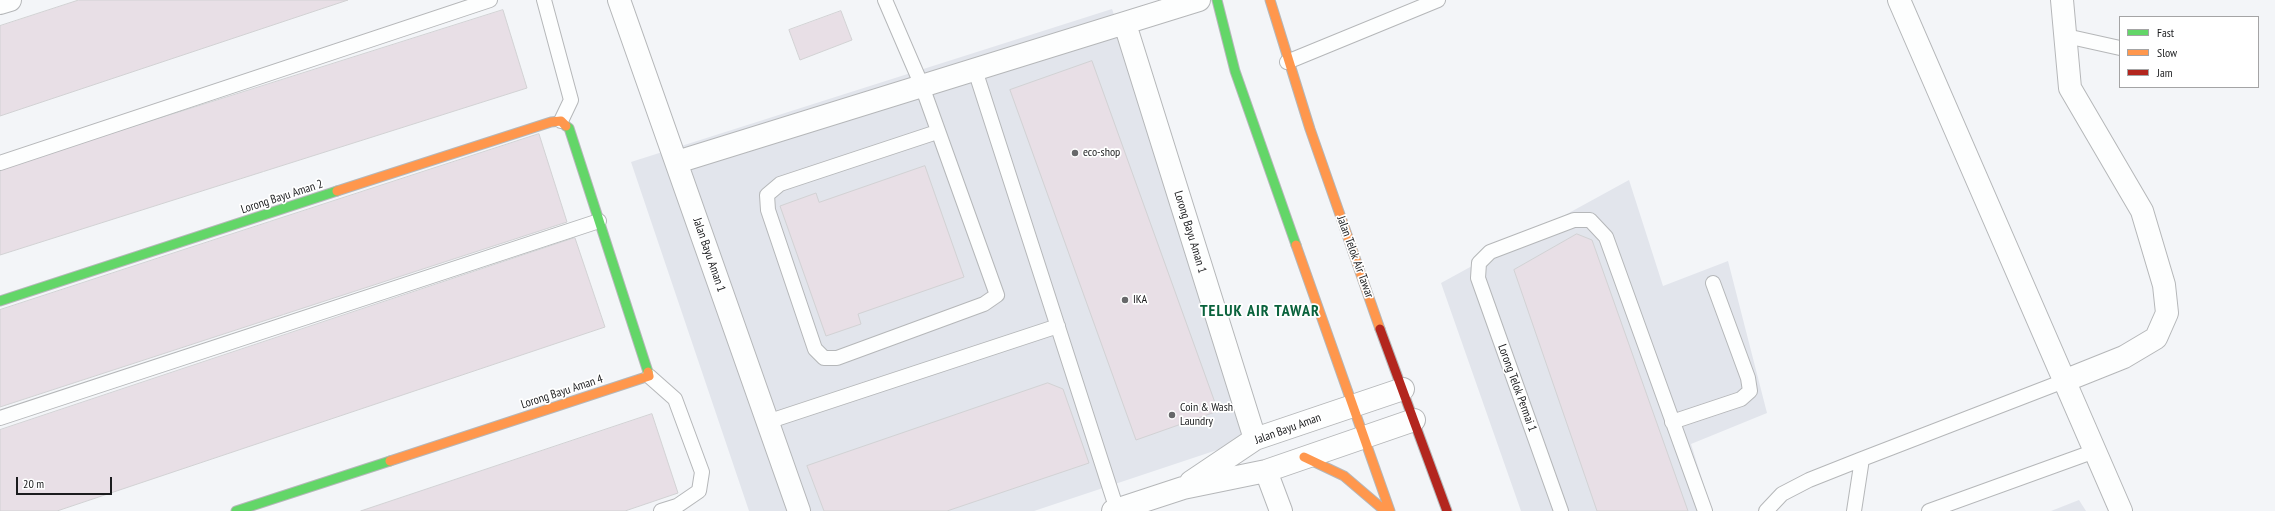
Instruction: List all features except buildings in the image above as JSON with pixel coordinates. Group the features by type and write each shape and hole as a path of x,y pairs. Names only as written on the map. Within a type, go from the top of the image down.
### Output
{"street":[{"path":"0,3 10,0"},
{"name":"Jalan Bayu Aman 1","path":"619,0 799,511"},
{"path":"677,162 1199,0"},
{"path":"1217,0 1235,71 1390,511"},
{"name":"Jalan Telok Air Tawar","path":"1270,0 1287,62 1447,511"},
{"path":"1900,0 2121,511"},
{"path":"2062,0 2070,88 2142,211 2164,285 2167,313 2156,338 2124,357 2064,381"},
{"name":"Lorong Bayu Aman 1","path":"1125,24 1255,439"},
{"name":"Lorong Bayu Aman 2","path":"0,301 543,125 565,125"},
{"path":"565,125 599,221 649,376"},
{"name":"Lorong Bayu Aman 4","path":"236,511 649,376"},
{"name":"Jalan Bayu Aman","path":"1182,488 1255,439 1403,389"},
{"name":"Jalan Bayu Aman","path":"1115,510 1182,488 1266,471 1414,420"},
{"path":"1304,457 1344,476 1385,511"},
{"path":"1266,471 1281,511"}],"lane":[{"path":"0,162 490,0"},
{"path":"544,0 571,100 565,125"},
{"path":"885,0 922,86 937,132 993,280 997,295 984,304 837,358 824,358 816,349 768,210 767,195 780,184 937,132"},
{"path":"1287,62 1438,0"},
{"path":"2066,36 2119,48"},
{"path":"975,70 1058,326 1115,510"},
{"name":"Lorong Telok Permai 1","path":"1561,511 1478,278 1479,263 1490,252 1574,220 1590,220 1606,237 1672,422"},
{"path":"0,418 599,221"},
{"path":"1705,511 1672,422 1741,399 1750,391 1748,378 1713,283"},
{"path":"767,422 1058,326"},
{"path":"649,376 675,399 702,472 699,491 677,506 661,511"},
{"path":"1766,511 1782,494 1809,480 2064,381"},
{"path":"1929,511 2095,451"},
{"path":"1854,511 1862,459"}],"shaded area":[{"path":"1112,9 1262,435 1034,511 749,511 631,162"},
{"path":"1629,180 1663,286 1728,261 1767,413 1691,444 1712,511 1521,511 1441,283"},
{"path":"2079,500 2086,511 2051,511"}],"traffic: fast":[{"path":"1217,0 1235,71 1296,245"},
{"path":"566,126 569,128 648,372"},
{"path":"0,301 337,191"},
{"path":"236,511 390,461"}],"traffic: slow":[{"path":"1270,0 1310,129 1380,329"},
{"path":"337,191 551,122 561,121 566,126"},
{"path":"1296,245 1390,511"},
{"path":"390,461 649,376 648,372"},
{"path":"1304,457 1344,476 1385,511"}],"traffic: jam":[{"path":"1380,329 1447,511"}],"place":[{"name":"eco-shop","path":"1075,153"},
{"name":"IKA","path":"1125,300"},
{"name":"Coin & Wash Laundry","path":"1172,415"}],"district":[{"name":"TELUK AIR TAWAR","path":"1260,311"}]}
